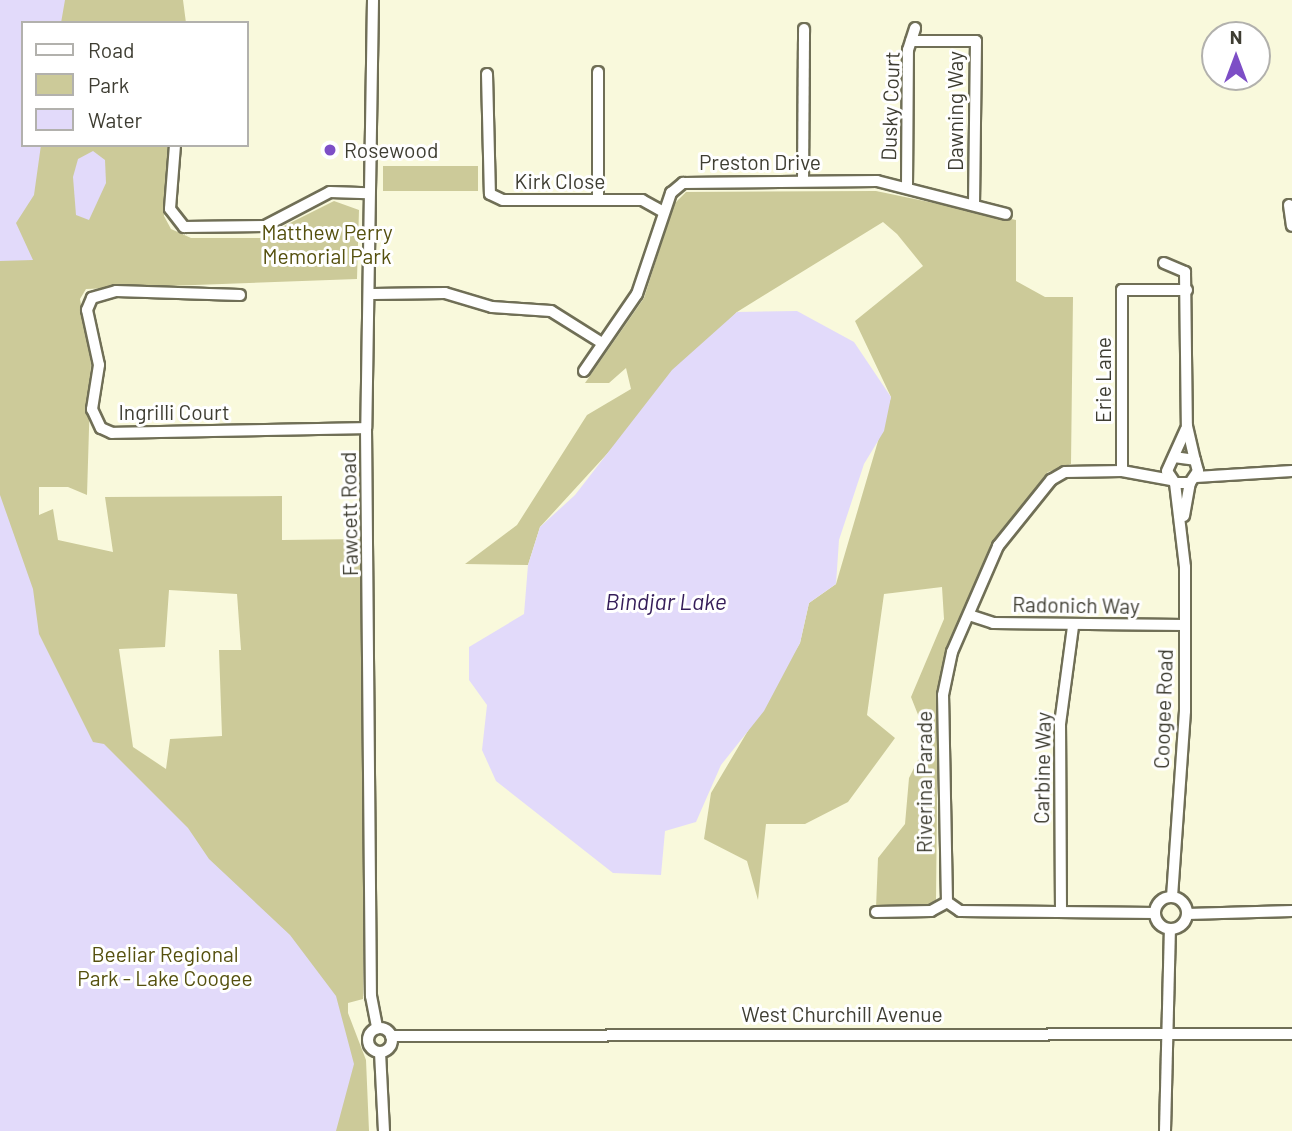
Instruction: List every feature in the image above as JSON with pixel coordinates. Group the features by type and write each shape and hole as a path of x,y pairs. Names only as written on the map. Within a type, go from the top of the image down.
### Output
{"street":[{"name":"Fawcett Road","path":"373,0 368,193 373,294 366,428 371,996 377,1028 368,1042 380,1052"},
{"name":"Dusky Court","path":"907,186 911,41 915,28"},
{"path":"803,181 804,29"},
{"name":"Dawning Way","path":"911,41 976,41 974,202"},
{"path":"598,72 598,200"},
{"name":"Kirk Close","path":"487,74 490,194 503,200 642,200 664,212"},
{"path":"175,147 170,209 184,227 265,226 330,192 368,193"},
{"name":"Preston Drive","path":"584,371 644,280 671,192 691,181 803,181 907,186 974,202 1006,214"},
{"path":"1289,205 1292,226"},
{"path":"1164,263 1185,272 1186,426 1194,471"},
{"name":"Erie Lane","path":"1122,471 1122,290 1187,290"},
{"name":"Ingrilli Court","path":"240,295 116,291 92,298 88,310 99,365 92,409 101,428 112,433 366,428"},
{"path":"373,294 445,293 492,307 551,311 602,343"},
{"path":"1145,471 1172,459 1186,426"},
{"path":"1172,459 1194,471"},
{"name":"Coogee Road","path":"1172,459 1173,482 1183,523"},
{"path":"1122,471 1145,471 1173,482 1194,471 1292,471"},
{"name":"Riverina Parade","path":"947,902 943,695 952,652 998,547 1051,480 1065,472 1122,471"},
{"name":"Coogee Road","path":"1172,897 1184,625 1183,523 1194,471"},
{"name":"Radonich Way","path":"969,615 993,623 1073,626 1184,625"},
{"name":"Carbine Way","path":"1061,912 1060,724 1073,626"},
{"path":"876,912 931,911 947,902 960,911 1155,913 1172,897 1184,903 1187,914"},
{"path":"1170,929 1187,914 1292,911"},
{"path":"1155,913 1170,929 1165,1131"},
{"path":"377,1028 391,1036 390,1046 380,1052 384,1131"},
{"name":"West Churchill Avenue","path":"391,1036 1292,1034"}],"green space":[{"name":"Beeliar Regional Park - Lake Coogee","path":"0,0 183,0 186,21 21,21 21,147 168,147 164,216 171,229 191,238 260,238 334,201 359,210 357,279 86,289 80,299 91,363 87,495 68,487 39,487 39,515 53,509 58,540 113,552 105,497 282,496 282,540 363,539 363,999 348,1003 348,1013 366,1060 369,1131 0,1131","holes":["169,590 237,594 241,650 219,650 222,736 170,739 166,769 133,747 119,649 165,647"]},
{"path":"383,166 478,166 478,191 383,191"},
{"path":"876,191 1016,220 1016,281 1045,297 1073,297 1071,464 1048,472 1000,532 945,657 938,703 936,900 925,907 876,908 878,858 905,824 909,778 928,740 911,697 944,619 942,587 884,594 867,715 895,738 848,802 805,824 766,824 758,900 747,861 704,839 711,793 800,643 809,603 836,584 891,397 855,321 923,266 897,234 883,222 737,312 540,527 528,565 465,564 517,525 587,415 631,389 626,368 609,383 585,383 644,298 674,204 686,192"}],"water":[{"path":"0,0 65,0 61,21 21,21 21,147 41,147 34,195 16,223 33,260 0,261"},
{"path":"93,151 105,160 106,183 89,220 76,215 73,177 78,159"},
{"name":"Bindjar Lake","path":"797,311 854,342 891,397 884,431 864,464 839,540 836,584 809,603 800,643 764,711 721,765 696,822 665,831 661,875 613,873 496,781 482,750 487,705 469,680 469,647 524,614 528,565 540,527 575,495 672,370 737,312"},
{"name":"Beeliar Regional Park - Lake Coogee","path":"0,495 33,589 39,634 93,742 104,744 188,828 209,859 290,935 336,996 354,1064 336,1131 0,1131"}],"place":[{"name":"Rosewood","path":"330,150"}],"park label":[{"name":"Matthew Perry Memorial Park","path":"327,244"}]}
